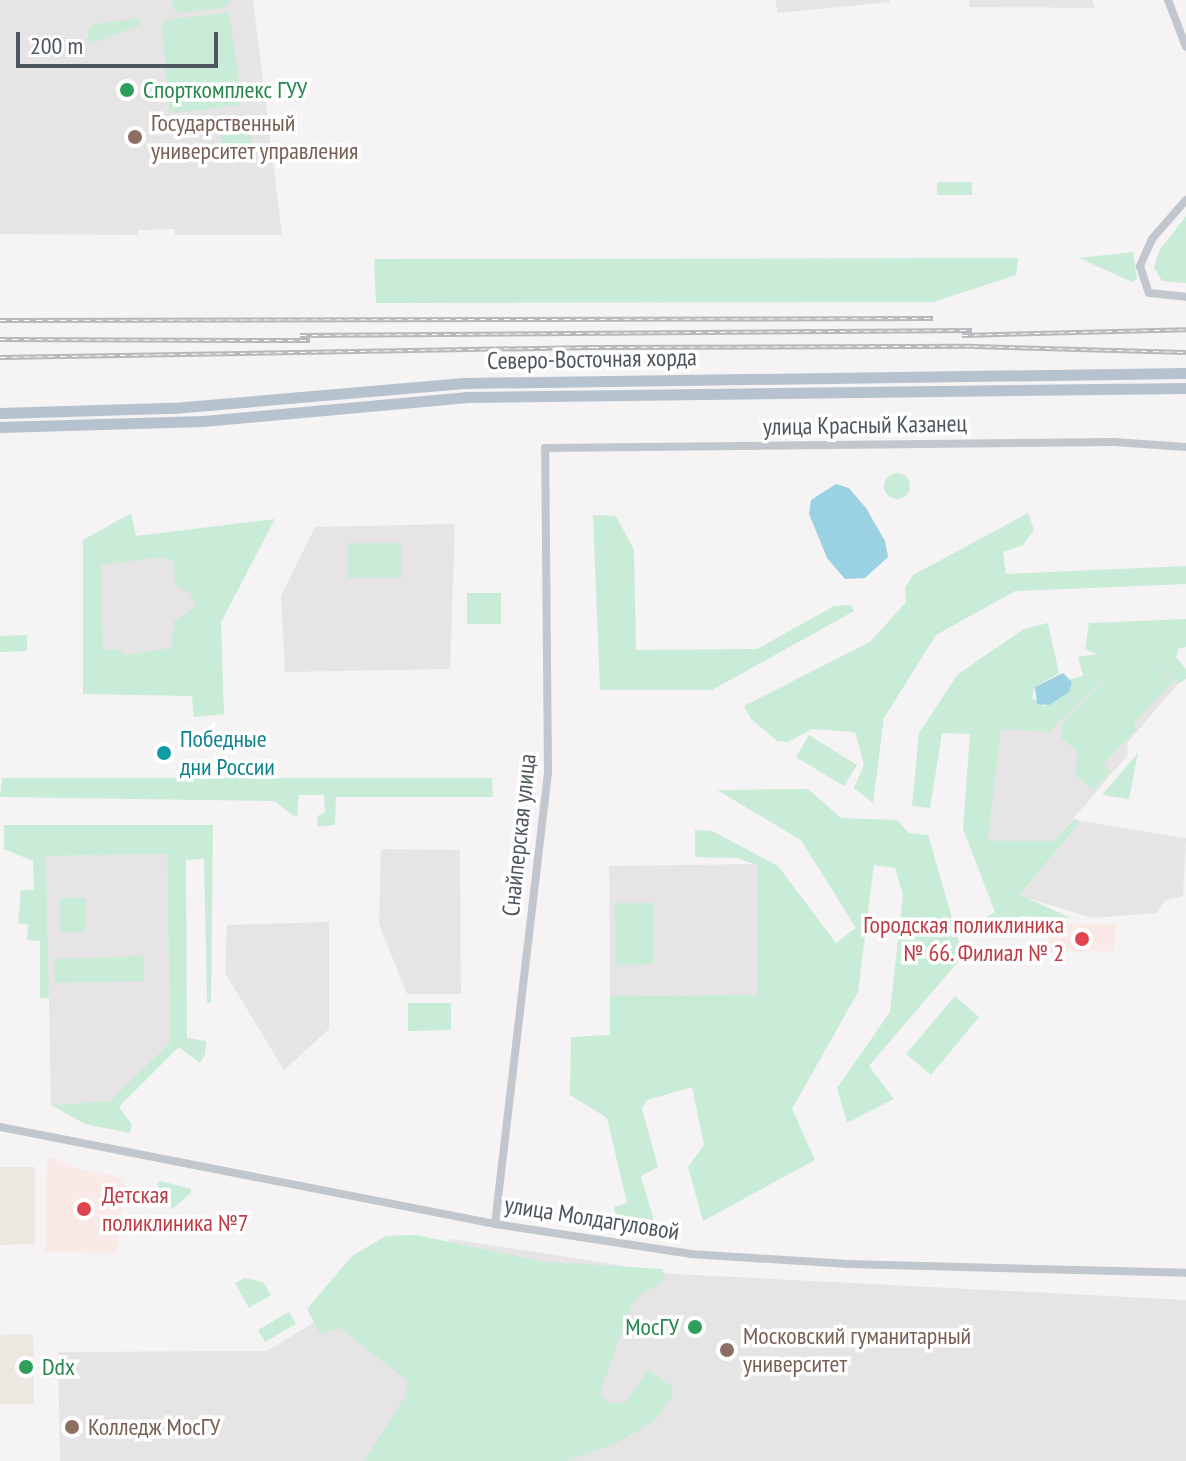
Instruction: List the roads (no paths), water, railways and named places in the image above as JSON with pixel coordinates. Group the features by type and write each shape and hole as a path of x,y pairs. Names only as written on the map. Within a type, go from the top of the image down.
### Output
{"main road":[{"name":"Северо-Восточная хорда","path":"0,413 173,408 505,381 1186,373"},
{"name":"Северо-Восточная хорда","path":"0,427 203,421 465,397 1186,388"}],"street":[{"path":"1168,0 1186,47"},
{"path":"1186,200 1152,239 1140,266 1149,293 1186,297"},
{"name":"улица Красный Казанец","path":"545,448 1114,442 1186,447"},
{"name":"Снайперская улица","path":"495,1224 548,773 545,448"},
{"name":"улица Молдагуловой","path":"0,1127 495,1224 690,1254 848,1264 1186,1273"}],"water":[{"path":"836,484 849,488 866,508 885,541 888,557 865,578 845,579 827,558 809,514 811,500"},
{"path":"1063,673 1072,682 1069,692 1049,705 1037,704 1035,687"}],"railway":[{"path":"0,320 933,318"},
{"path":"962,335 1186,329"},
{"path":"300,335 972,330"},
{"path":"0,339 310,340"},
{"path":"0,357 593,347 973,346 1186,352"}],"place":[{"name":"Спорткомплекс ГУУ","path":"127,90"},
{"name":"Государственный университет управления","path":"135,137"},
{"name":"Победные дни России","path":"164,753"},
{"name":"Городская поликлиника № 66. Филиал № 2","path":"1082,939"},
{"name":"Детская поликлиника №7","path":"84,1209"},
{"name":"МосГУ","path":"695,1327"},
{"name":"Московский гуманитарный университет","path":"727,1350"},
{"name":"Ddx","path":"26,1367"},
{"name":"Колледж МосГУ","path":"72,1427"}]}
